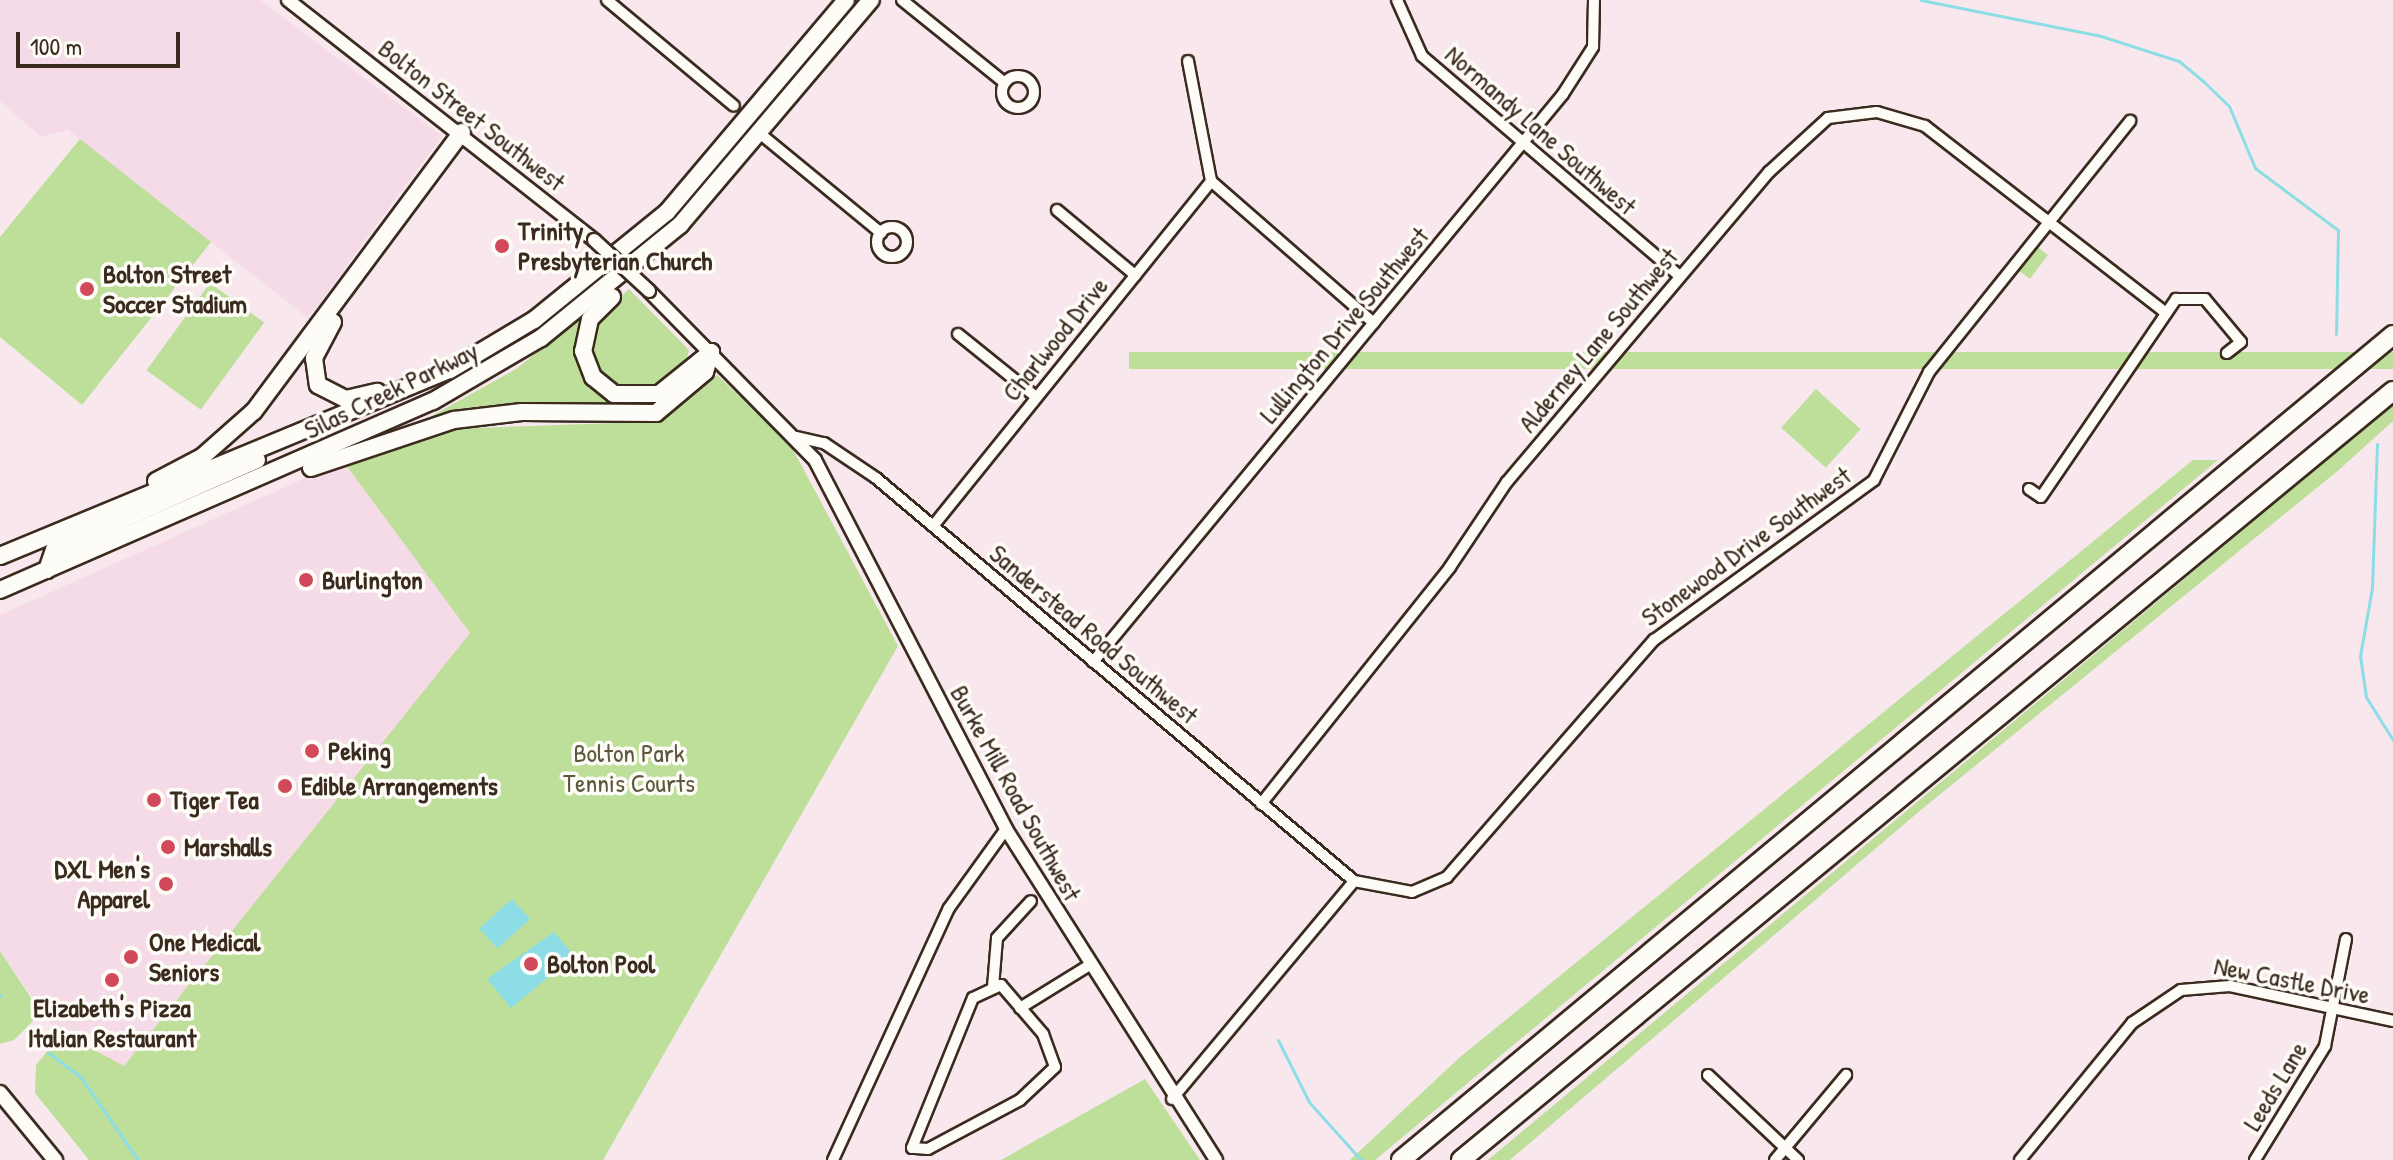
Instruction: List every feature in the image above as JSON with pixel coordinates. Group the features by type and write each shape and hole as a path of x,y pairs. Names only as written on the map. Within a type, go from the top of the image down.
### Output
{"highway":[{"path":"1401,1160 2393,335"},
{"path":"1461,1160 2393,391"}],"main road":[{"name":"Silas Creek Parkway","path":"0,556 450,370 534,320 630,246 739,134 846,0"},
{"name":"Silas Creek Parkway","path":"0,590 255,481 481,375 575,314 680,225 763,136 871,0"},
{"path":"450,370 346,399 322,389 313,369 323,337 462,132"},
{"path":"71,526 202,457 254,411 462,132"},
{"path":"680,225 655,261 590,319 585,360 607,390 640,399 668,390 711,352"},
{"path":"255,481 454,420 522,412 656,413 697,380 711,352"},
{"path":"47,570 54,550 232,474 280,441"},
{"path":"0,1093 55,1160"}],"street":[{"name":"Bolton Street Southwest","path":"288,0 462,132 594,240 797,437"},
{"path":"607,0 734,106"},
{"path":"902,0 1005,83"},
{"name":"Normandy Lane Southwest","path":"1397,0 1422,56 1522,146 1680,276"},
{"name":"Lullington Drive Southwest","path":"1093,662 1522,146 1593,47 1594,0"},
{"path":"1188,61 1211,181 1374,323"},
{"name":"Alderney Lane Southwest","path":"1261,804 1450,567 1507,482 1680,276 1800,139 1842,113 1877,112 1925,126 2166,313"},
{"name":"Stonewood Drive Southwest","path":"1354,881 1412,892 1447,877 1654,640 1874,480 1929,372 2046,221 2130,121"},
{"path":"763,136 881,233"},
{"name":"Charlwood Drive","path":"933,526 1211,181"},
{"path":"1057,210 1135,275"},
{"path":"2029,489 2041,497 2166,313 2183,295 2205,299 2241,342 2227,353"},
{"path":"958,334 1036,397"},
{"name":"Sanderstead Road Southwest","path":"797,437 824,443 881,483 1354,881"},
{"name":"Burke Mill Road Southwest","path":"797,437 829,483 1006,829 1172,1099 1216,1160"},
{"path":"833,1160 949,908 1006,829"},
{"path":"1172,1099 1354,881"},
{"path":"993,987 997,938 1031,901"},
{"name":"Leeds Lane","path":"2255,1160 2313,1074 2337,1009 2346,939"},
{"path":"1020,1008 1088,966"},
{"path":"1001,985 1053,1052 1048,1079 959,1135 912,1148 973,998 993,987 1001,985"},
{"name":"New Castle Drive","path":"2020,1160 2132,1023 2181,990 2230,986 2393,1021"},
{"path":"1708,1075 1798,1160"},
{"path":"1775,1160 1846,1075"}],"shaded area":[{"path":"0,0 260,0 442,136 308,318 68,130 41,137 0,101"},
{"path":"343,461 470,633 123,1067 51,1024 0,951 0,615"}],"green space":[{"name":"Bolton Street Soccer Stadium","path":"80,139 211,242 82,405 0,337 0,237"},
{"path":"2036,246 2048,255 2030,279 2018,270"},
{"path":"210,283 264,322 201,410 147,370"},
{"path":"629,289 689,350 686,363 658,389 626,392 600,375 590,356 593,322"},
{"path":"590,311 579,357 632,403 632,411 430,417 516,369"},
{"path":"1129,352 2393,352 2393,369 1129,369"},
{"name":"Bolton Park Tennis Courts","path":"717,375 790,444 898,646 603,1160 89,1160 35,1093 36,1065 62,1033 124,1066 470,633 343,461 444,429 645,422"},
{"path":"1816,389 1861,429 1826,468 1781,428"},
{"path":"2393,405 2393,421 2340,469 1922,809 1510,1160 1488,1160"},
{"path":"2193,460 2218,460 1375,1160 1350,1160 1459,1058"},
{"path":"0,951 41,1013 14,1040 0,1044"},
{"path":"1145,1079 1200,1160 1001,1160"}],"water":[{"path":"512,899 530,919 497,949 479,928"},
{"path":"554,932 574,956 511,1008 487,979"}],"waterway":[{"path":"1921,0 2101,36 2179,61 2229,106 2255,168 2338,230 2336,334"},
{"path":"2377,444 2372,588 2360,656 2366,697 2393,740"},
{"path":"1278,1040 1309,1102 1361,1160"},
{"path":"49,1053 80,1076 138,1160"}],"place":[{"name":"Trinity Presbyterian Church","path":"502,246"},
{"name":"Bolton Street Soccer Stadium","path":"87,289"},
{"name":"Burlington","path":"306,580"},
{"name":"Peking","path":"312,751"},
{"name":"Edible Arrangements","path":"285,786"},
{"name":"Tiger Tea","path":"154,800"},
{"name":"Marshalls","path":"168,847"},
{"name":"DXL Men's Apparel","path":"166,884"},
{"name":"One Medical Seniors","path":"131,957"},
{"name":"Bolton Pool","path":"531,964"},
{"name":"Elizabeth's Pizza Italian Restaurant","path":"112,980"}]}
